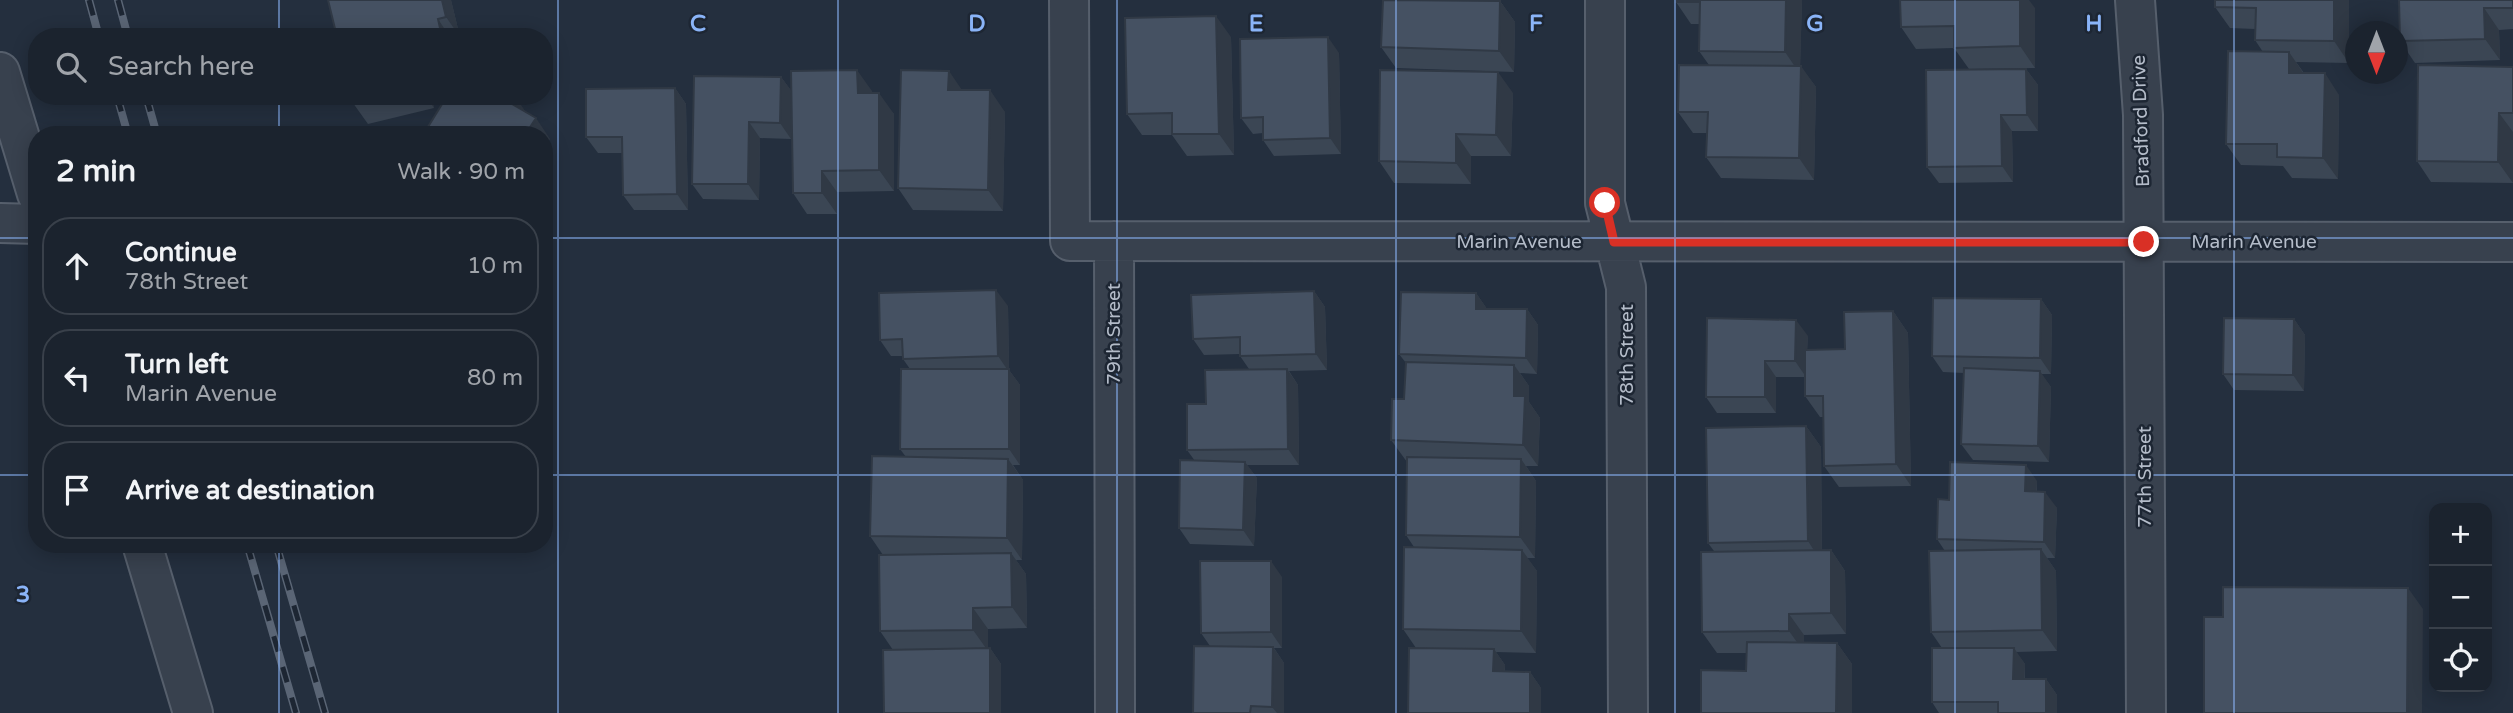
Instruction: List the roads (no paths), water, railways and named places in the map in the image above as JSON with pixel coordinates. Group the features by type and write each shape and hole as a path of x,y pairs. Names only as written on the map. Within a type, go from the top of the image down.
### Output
{"street":[{"path":"1069,0 1070,241 1114,241"},
{"name":"78th Street","path":"1605,0 1605,203 1626,287 1628,713"},
{"name":"Bradford Drive","path":"2134,0 2143,115 2144,242"},
{"path":"0,72 28,164"},
{"path":"0,223 28,224"},
{"name":"Marin Avenue","path":"1114,241 2513,243"},
{"name":"79th Street","path":"1114,241 1115,713"},
{"name":"77th Street","path":"2144,242 2146,713"},
{"path":"145,553 193,713"}],"railway":[{"path":"89,0 97,28"},
{"path":"118,0 126,28"},
{"path":"120,105 125,126"},
{"path":"149,105 154,126"},
{"path":"250,553 296,713"},
{"path":"279,553 325,713"}]}
